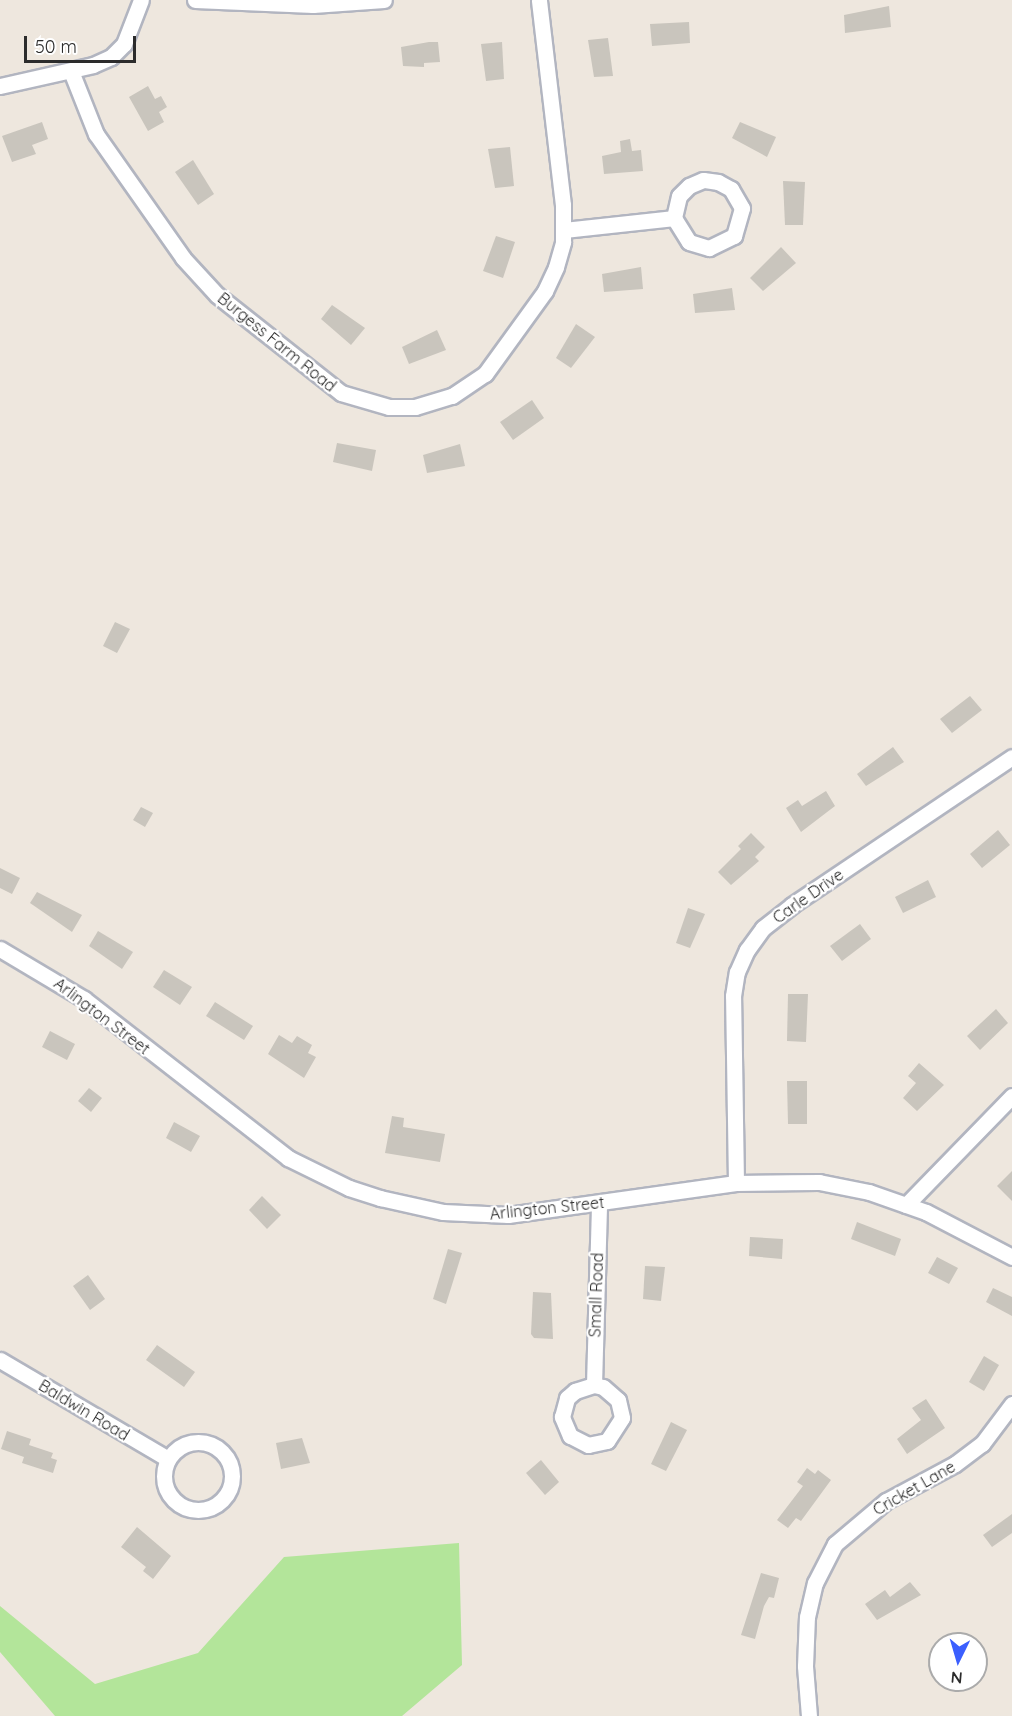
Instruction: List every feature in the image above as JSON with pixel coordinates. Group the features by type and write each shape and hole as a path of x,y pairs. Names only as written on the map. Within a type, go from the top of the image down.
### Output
{"street":[{"path":"0,86 93,65 119,51 141,0"},
{"path":"195,0 313,5 384,0"},
{"name":"Burgess Farm Road","path":"71,71 96,134 192,270 331,387 362,402 402,408 422,405 452,396 485,374 545,291 560,255 564,230 539,0"},
{"path":"703,180 718,182 731,189 742,208 741,223 734,236 709,248 683,237 674,218 679,196 689,186 703,180"},
{"path":"564,230 674,218"},
{"name":"Carle Drive","path":"736,1183 733,996 737,972 747,950 764,928 792,905 1012,757"},
{"name":"Arlington Street","path":"0,949 84,999 278,1152 349,1188 410,1206 477,1215 599,1205 650,1193 736,1183 844,1185 906,1205 1012,1257"},
{"path":"906,1205 1012,1096"},
{"name":"Small Road","path":"594,1385 599,1205"},
{"name":"Baldwin Road","path":"0,1360 168,1459"},
{"name":"Cricket Lane","path":"809,1716 805,1666 807,1617 815,1583 835,1544 886,1502 955,1464 982,1444 1012,1404"},
{"path":"193,1442 214,1446 228,1461 231,1482 228,1492 210,1508 187,1508 176,1503 164,1483 168,1459 183,1445 193,1442"}],"green space":[{"path":"459,1543 462,1665 402,1716 55,1716 0,1652 0,1606 95,1684 198,1653 284,1557"}],"building":[{"path":"889,6 891,27 845,33 844,15"},
{"path":"689,22 690,43 652,46 650,24"},
{"path":"608,38 613,76 594,77 588,40"},
{"path":"438,42 440,62 424,63 424,67 403,66 401,47"},
{"path":"502,42 504,79 486,81 481,44"},
{"path":"148,86 155,99 161,96 167,107 159,112 164,122 148,131 129,97"},
{"path":"42,122 48,139 32,145 36,154 12,162 2,136"},
{"path":"740,122 776,137 767,157 732,138"},
{"path":"630,139 632,151 641,150 643,171 604,174 602,156 621,152 620,141"},
{"path":"510,147 514,186 495,188 488,149"},
{"path":"193,160 214,194 198,205 175,172"},
{"path":"783,181 805,182 803,225 785,225"},
{"path":"496,236 515,242 503,278 483,271"},
{"path":"781,247 796,263 763,291 750,278"},
{"path":"641,267 643,289 604,292 602,274"},
{"path":"732,288 735,310 695,313 693,294"},
{"path":"332,305 365,328 351,345 321,319"},
{"path":"576,324 595,337 571,368 556,358"},
{"path":"437,330 446,350 409,364 402,347"},
{"path":"532,400 544,418 513,440 500,422"},
{"path":"337,443 376,450 372,471 333,462"},
{"path":"460,444 465,466 427,473 423,455"},
{"path":"115,622 130,629 117,653 103,646"},
{"path":"970,696 982,710 952,733 940,719"},
{"path":"893,747 904,762 866,786 857,774"},
{"path":"826,791 835,806 801,832 786,808 798,800 802,806"},
{"path":"141,807 153,813 145,827 133,820"},
{"path":"998,830 1010,845 982,868 970,854"},
{"path":"751,833 765,847 755,857 759,861 731,885 718,872 741,849 738,846"},
{"path":"0,868 20,878 12,894 0,888"},
{"path":"928,880 936,897 903,913 895,897"},
{"path":"37,892 82,915 72,932 30,903"},
{"path":"688,908 705,914 690,948 676,943"},
{"path":"860,924 871,939 842,961 830,946"},
{"path":"98,931 133,952 122,969 89,946"},
{"path":"164,970 192,987 180,1005 153,987"},
{"path":"788,994 808,994 806,1042 787,1041"},
{"path":"215,1002 253,1026 244,1040 206,1016"},
{"path":"996,1009 1008,1023 980,1050 967,1036"},
{"path":"50,1031 75,1044 67,1060 42,1047"},
{"path":"279,1035 292,1043 297,1036 312,1045 308,1053 316,1057 304,1078 268,1054"},
{"path":"919,1063 944,1085 917,1111 903,1098 916,1083 908,1076"},
{"path":"787,1081 807,1081 807,1124 788,1124"},
{"path":"89,1088 102,1098 91,1112 78,1101"},
{"path":"392,1116 404,1118 403,1127 445,1134 440,1162 385,1153"},
{"path":"174,1122 200,1136 191,1152 166,1138"},
{"path":"1012,1171 1012,1201 997,1186"},
{"path":"262,1196 281,1215 267,1229 249,1210"},
{"path":"857,1222 901,1239 895,1256 851,1239"},
{"path":"750,1237 783,1239 782,1259 749,1256"},
{"path":"448,1249 462,1253 446,1304 433,1299"},
{"path":"937,1257 958,1268 949,1284 928,1273"},
{"path":"645,1266 665,1267 661,1301 643,1299"},
{"path":"88,1275 105,1299 90,1310 73,1286"},
{"path":"993,1288 1012,1297 1012,1316 986,1302"},
{"path":"533,1292 551,1293 553,1339 534,1338 531,1334"},
{"path":"157,1345 195,1372 184,1387 146,1360"},
{"path":"984,1356 999,1365 984,1391 969,1382"},
{"path":"926,1399 945,1428 907,1454 897,1439 921,1420 912,1408"},
{"path":"671,1422 687,1430 666,1471 651,1464"},
{"path":"7,1431 31,1439 29,1445 53,1453 51,1458 57,1460 53,1473 22,1463 24,1457 1,1449"},
{"path":"302,1438 310,1463 281,1469 276,1443"},
{"path":"541,1460 559,1482 545,1495 526,1473"},
{"path":"807,1468 815,1474 818,1470 831,1480 801,1521 796,1518 788,1528 777,1520 803,1486 797,1482"},
{"path":"1012,1514 1012,1533 992,1547 983,1535"},
{"path":"137,1527 171,1556 153,1579 143,1571 146,1567 121,1547"},
{"path":"761,1573 779,1578 774,1598 769,1597 764,1606 755,1639 741,1635"},
{"path":"910,1582 921,1595 877,1620 865,1604 885,1590 890,1597"}]}
